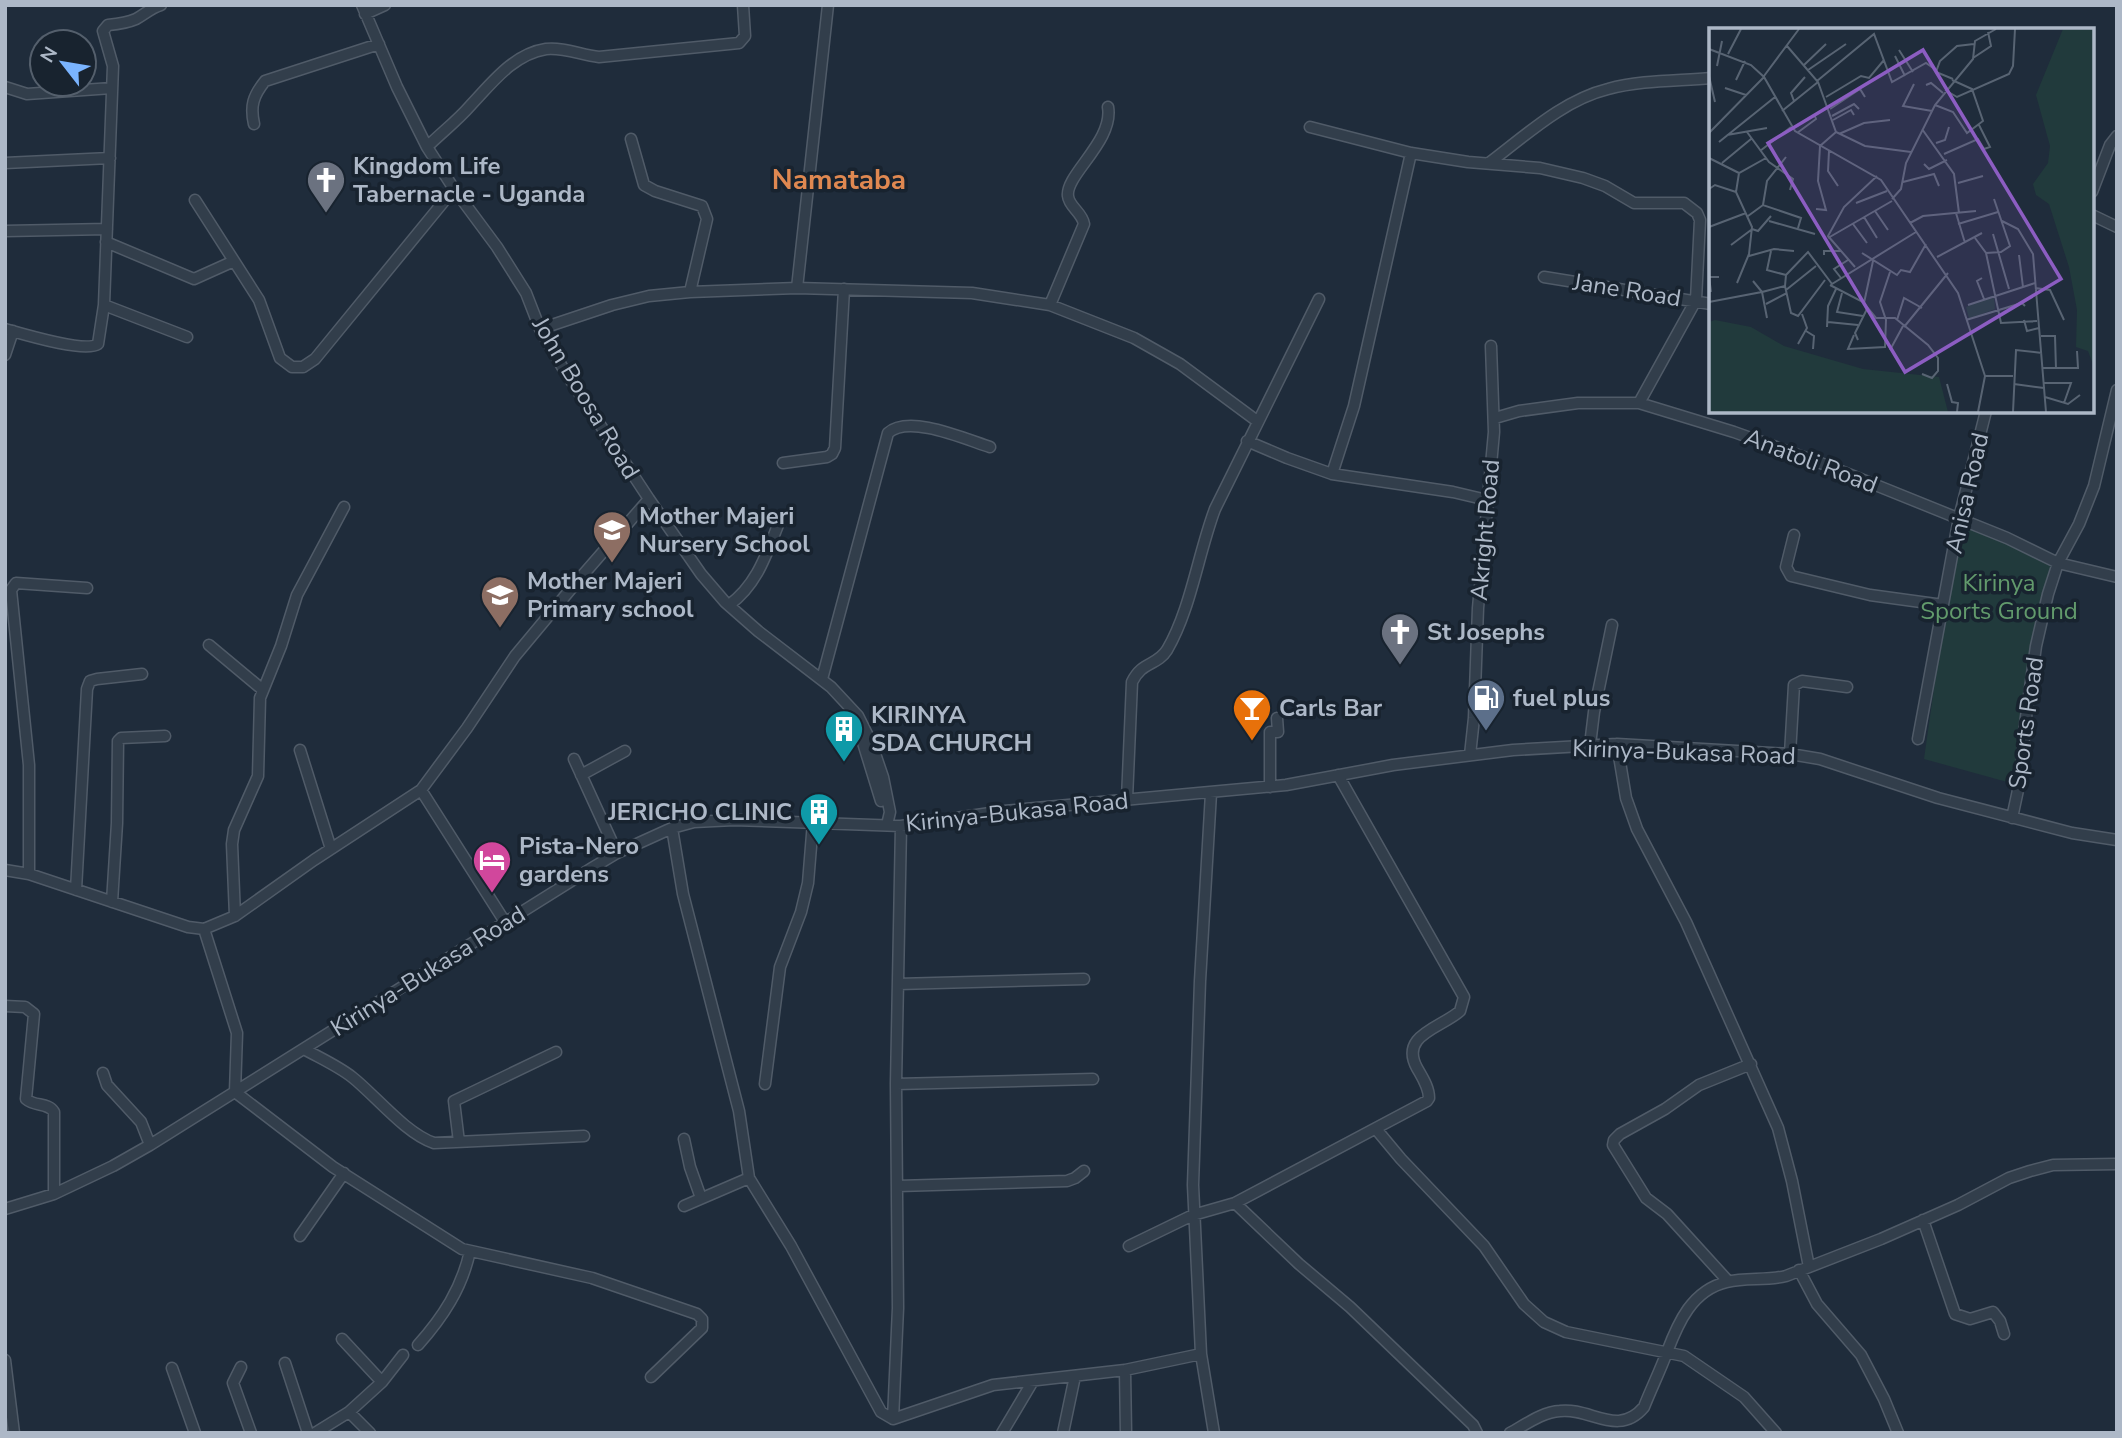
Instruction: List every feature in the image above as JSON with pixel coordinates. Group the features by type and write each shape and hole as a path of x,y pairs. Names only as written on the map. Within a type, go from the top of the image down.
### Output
{"street":[{"path":"5,355 9,330 78,346 95,347 100,341 104,305 113,66 103,32 108,24 125,23 139,18 150,9 161,5"},
{"path":"364,10 385,5"},
{"path":"427,147 497,76 528,54 559,48 599,57 739,43 745,36 743,5"},
{"path":"797,288 828,5"},
{"name":"John Boosa Road","path":"364,10 427,147 526,293 540,329 564,370 701,574 729,605 821,679 846,701 858,716 871,742 883,777 892,825"},
{"path":"254,124 251,108 256,93 265,81 379,44"},
{"path":"1489,163 1544,121 1597,93 1622,87 1709,78"},
{"path":"5,87 27,94 112,88"},
{"path":"1050,304 1084,224 1083,217 1070,203 1069,190 1108,124 1108,107"},
{"path":"1310,127 1411,153 1540,168 1583,178 1605,186 1634,203 1684,203 1691,207 1700,220 1696,300 1639,403"},
{"path":"2094,187 2110,145 2117,136"},
{"path":"631,139 644,185 702,206 707,219 690,292"},
{"path":"1332,474 1354,406 1411,153"},
{"path":"5,163 110,158"},
{"path":"195,200 258,300 280,358 292,367 303,367 315,359 454,189"},
{"path":"2094,216 2117,227"},
{"path":"5,231 107,229"},
{"path":"106,242 194,279 234,261"},
{"name":"Jane Road","path":"1544,277 1709,303"},
{"path":"540,329 612,305 649,296 690,292 797,288 972,293 1050,304 1134,338 1180,364 1257,421"},
{"path":"783,463 827,457 835,449 844,289"},
{"path":"1127,799 1132,682 1138,671 1166,652 1194,579 1214,509 1319,299"},
{"path":"104,305 187,337"},
{"name":"Akright Road","path":"1469,755 1474,718 1478,608 1495,418 1491,393 1491,346"},
{"name":"Sports Road","path":"2012,818 2021,776 2036,646 2048,594 2058,563 2079,524 2094,486 2117,390"},
{"name":"Anatoli Road","path":"1495,418 1519,411 1578,403 1639,403 1787,450 1959,518 2058,563 2117,577"},
{"name":"Anisa Road","path":"1918,739 1959,518 1976,461 1986,413"},
{"path":"821,679 888,433 896,427 909,425 936,430 990,447"},
{"path":"1247,441 1332,474 1453,492 1487,500"},
{"name":"John Boosa Road","path":"610,449 683,555 735,621 823,686 843,705 857,724 892,825"},
{"path":"5,870 29,874 188,927 204,929 236,916 421,790 515,656 649,499"},
{"path":"236,916 232,844 234,830 258,776 258,708 297,595 344,507"},
{"path":"729,605 752,583 780,520"},
{"path":"1794,535 1786,567 1791,576 1870,595 1943,605"},
{"path":"29,874 29,765 11,590 16,583 86,588"},
{"path":"1590,745 1612,625"},
{"path":"209,645 263,690"},
{"path":"76,890 87,689 90,681 97,678 142,674"},
{"path":"1790,754 1794,685 1802,681 1847,687"},
{"path":"1270,787 1270,732 1278,732 1277,718"},
{"path":"112,902 118,741 121,738 165,736"},
{"path":"1617,744 1626,797 1637,829 1686,922 1778,1128 1792,1181 1804,1268 1816,1304 1861,1355 1898,1433"},
{"name":"Kirinya-Bukasa Road","path":"5,1209 54,1194 150,1145 617,853 667,829 716,820 892,825 1004,811 1270,787 1469,755 1617,744 1790,754 1835,762 1938,798 2072,833 2117,841"},
{"path":"300,750 331,849"},
{"path":"581,775 625,751"},
{"path":"573,759 617,853"},
{"path":"1129,1246 1193,1215 1235,1203 1427,1101 1429,1092 1412,1059 1412,1050 1419,1037 1460,1011 1464,997 1338,775"},
{"path":"421,790 505,922"},
{"path":"1211,793 1200,981 1193,1215 1200,1354 1214,1433"},
{"path":"765,1084 780,967 808,883 813,822"},
{"path":"892,825 898,984 898,1308 893,1419"},
{"path":"891,1220 892,825"},
{"path":"667,829 739,1111 745,1174 798,1258 881,1412 893,1419 993,1385 1125,1370 1200,1354"},
{"path":"204,929 237,1033 235,1092 344,1173 454,1245 470,1251 592,1278 697,1314 702,1319 702,1328 651,1377"},
{"path":"898,984 1084,979"},
{"path":"5,1006 26,1007 34,1014 26,1099 30,1103 47,1105 54,1112 54,1194"},
{"path":"304,1049 351,1076 424,1139 433,1143 584,1136"},
{"path":"459,1142 454,1101 556,1052"},
{"path":"1728,1281 1667,1214 1646,1198 1613,1145 1620,1134 1665,1109 1699,1085 1751,1064"},
{"path":"103,1073 107,1085 141,1122 150,1145"},
{"path":"896,1084 1093,1079"},
{"path":"1376,1129 1401,1159 1484,1245 1532,1313 1553,1328 1566,1332 1667,1352 1696,1362 1744,1397 1776,1433"},
{"path":"684,1139 701,1198"},
{"path":"1510,1433 1526,1429 1547,1414 1561,1410 1604,1423 1623,1423 1636,1418 1644,1407 1681,1318 1691,1304 1714,1286 1728,1281 1772,1280 1923,1220 2008,1178 2030,1171 2053,1165 2117,1164"},
{"path":"898,1186 1066,1181 1084,1171"},
{"path":"300,1236 344,1173"},
{"path":"684,1206 745,1174"},
{"path":"1235,1203 1289,1255 1350,1307 1473,1425 1477,1433"},
{"path":"1923,1220 1955,1314 1970,1319 1993,1312 2000,1321 2004,1334"},
{"path":"418,1346 440,1321 461,1280 470,1251"},
{"path":"342,1339 382,1382"},
{"path":"314,1433 349,1412 382,1382 403,1355"},
{"path":"5,1360 14,1433"},
{"path":"285,1363 308,1433"},
{"path":"241,1367 233,1383 251,1433"},
{"path":"172,1368 195,1433"},
{"path":"1125,1370 1126,1433"},
{"path":"1063,1433 1076,1376"},
{"path":"1002,1433 1033,1381"},
{"path":"349,1412 370,1433"}],"green space":[{"name":"Kirinya Sports Ground","path":"1958,519 2058,569 2034,660 2018,785 1924,759"}],"place":[{"name":"Kingdom Life Tabernacle - Uganda","path":"326,214"},
{"name":"Mother Majeri Nursery School","path":"612,564"},
{"name":"Mother Majeri Primary school","path":"500,629"},
{"name":"St Josephs","path":"1400,666"},
{"name":"fuel plus","path":"1486,732"},
{"name":"Carls Bar","path":"1252,742"},
{"name":"KIRINYA SDA CHURCH","path":"844,763"},
{"name":"JERICHO CLINIC","path":"819,846"},
{"name":"Pista-Nero gardens","path":"492,894"}],"district":[{"name":"Namataba","path":"839,180"}]}
